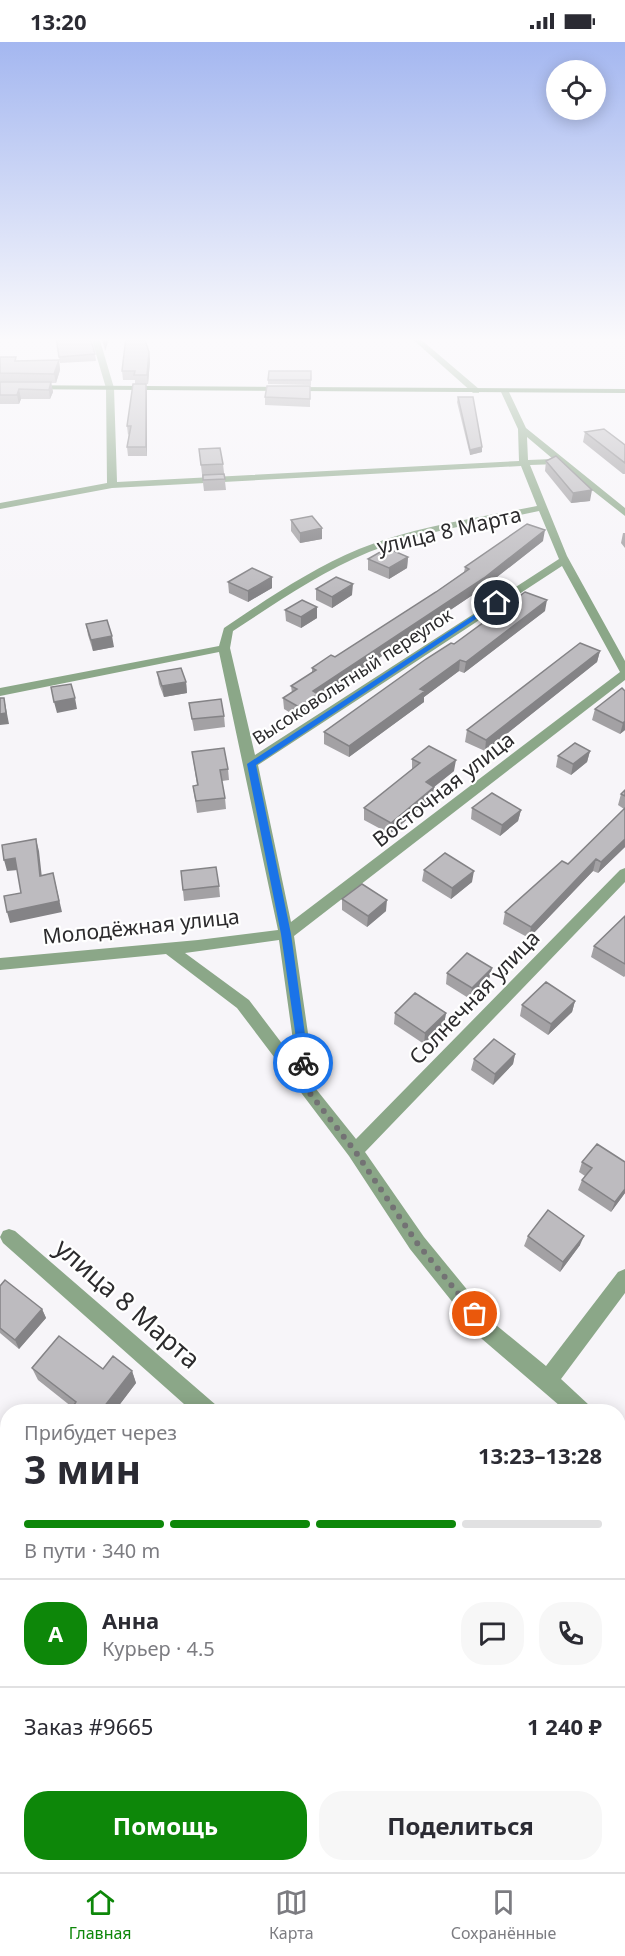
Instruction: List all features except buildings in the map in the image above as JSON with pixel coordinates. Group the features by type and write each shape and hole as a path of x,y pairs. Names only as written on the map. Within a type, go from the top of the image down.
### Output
{"street":[{"path":"111,422 112,484"},
{"path":"519,422 522,429 524,463 542,508 565,560 625,673"},
{"path":"522,429 625,513"},
{"path":"0,506 112,484 561,461"},
{"name":"улица 8 Марта","path":"224,648 228,630 306,578 357,554 423,533 542,508"},
{"name":"Высоковольтный переулок","path":"251,764 565,560"},
{"path":"0,692 224,648 251,764 286,934 298,1036 308,1091"},
{"name":"Восточная улица","path":"286,934 625,673"},
{"name":"Солнечная улица","path":"355,1151 625,873"},
{"name":"Молодёжная улица","path":"0,964 286,934"},
{"path":"168,948 243,1004 355,1151 417,1243 489,1332 574,1404"},
{"name":"улица 8 Марта","path":"9,1237 200,1404"},
{"path":"548,1380 625,1278"}],"way so far":[{"path":"303,1063 308,1091 355,1151 417,1243 475,1314"}],"route":[{"path":"303,1063 286,934 251,764 497,603"}]}
